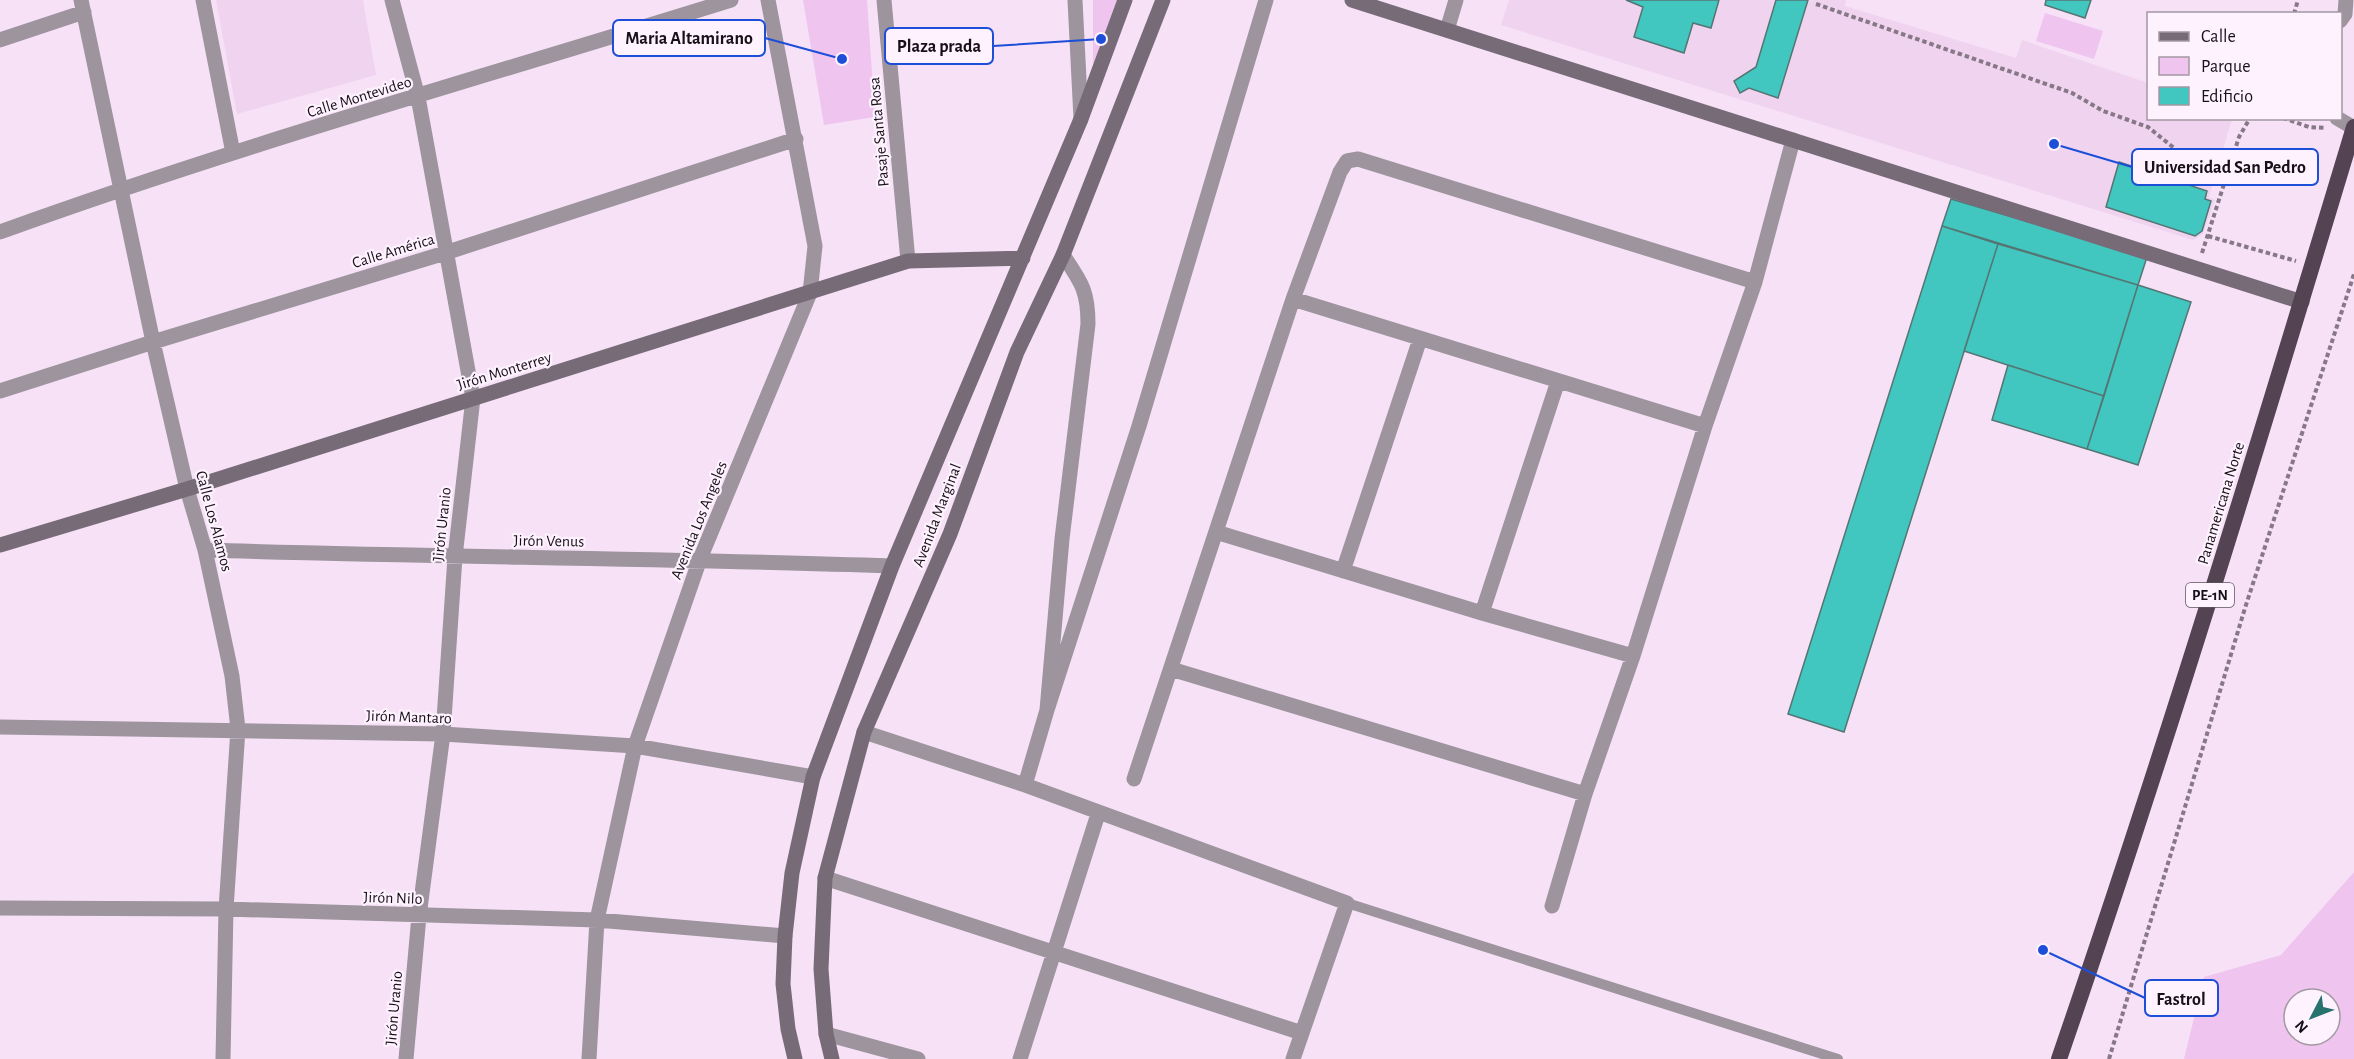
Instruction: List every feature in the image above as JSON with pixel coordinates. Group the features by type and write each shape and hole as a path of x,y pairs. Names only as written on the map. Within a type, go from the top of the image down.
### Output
{"highway":[{"name":"Panamericana Norte","path":"2059,1059 2128,858 2302,302 2354,127"}],"main road":[{"name":"Avenida Marginal","path":"795,1059 788,1029 783,984 785,936 792,873 813,777 892,567 1081,119 1125,0"},
{"name":"Avenida Marginal","path":"832,1059 826,1034 821,969 825,878 864,732 950,534 1017,352 1063,255 1163,0"},
{"path":"1352,0 2302,302"},
{"name":"Jirón Monterrey","path":"0,545 187,489 908,261 1023,258"}],"street":[{"path":"203,0 233,153"},
{"name":"Jirón Uranio","path":"392,0 418,97 473,398 455,557 442,734 419,916 406,1059"},
{"name":"Calle Montevideo","path":"0,232 121,189 233,153 731,0"},
{"name":"Avenida Los Angeles","path":"589,1059 597,920 635,746 700,560 810,293 815,246 768,0"},
{"name":"Pasaje Santa Rosa","path":"884,0 908,261"},
{"path":"1075,0 1081,119"},
{"path":"1025,785 1139,426 1266,0"},
{"path":"1447,30 1456,0"},
{"path":"2342,18 2346,0"},
{"path":"0,40 82,6"},
{"name":"Calle Los Alamos","path":"82,6 153,342 187,489 205,550 232,676 238,729 226,909 223,1059"},
{"name":"Calle América","path":"0,391 445,253 796,139"},
{"path":"1552,906 1585,794 1633,656 1705,426 1755,282 1793,140"},
{"path":"1134,779 1293,299 1340,172 1347,161 1358,159 1755,282"},
{"path":"1047,710 1062,539 1088,324 1088,303 1082,283 1063,255"},
{"path":"1293,299 1705,426"},
{"path":"1343,571 1420,339"},
{"path":"1482,613 1558,381"},
{"path":"1216,532 1482,613 1633,656"},
{"name":"Jirón Venus","path":"205,550 455,557 700,560 892,567"},
{"path":"1171,669 1585,794"},
{"name":"Jirón Mantaro","path":"0,727 442,734 635,746 813,777"},
{"path":"864,732 1025,785 1098,814 1347,903 1293,1059"},
{"path":"1020,1059 1098,814"},
{"path":"825,878 1302,1033"},
{"name":"Jirón Nilo","path":"0,908 226,909 597,920 785,936"},
{"path":"826,1034 918,1059"}],"lane":[{"path":"1347,903 1838,1059"}],"path":[{"path":"1816,4 2072,93 2103,111 2148,127 2184,156 2228,173"},
{"path":"2198,268 2243,127 2248,120"},
{"path":"2290,120 2316,128 2354,127"},
{"path":"2208,236 2313,266"},
{"path":"2109,1059 2245,608 2354,274"}],"shaded area":[{"path":"216,0 363,0 376,75 237,114"},
{"path":"1509,0 1846,0 1845,6 2016,58 2022,40 2147,83 2147,120 2232,120 2209,197 2215,200 2203,234 2193,240 1501,25"}],"green space":[{"path":"803,0 867,0 875,117 824,125"},
{"path":"1093,0 1125,0 1093,77"},
{"path":"2045,13 2103,31 2094,59 2036,41"},
{"path":"2354,872 2354,1059 2184,1059 2204,977 2281,955"}],"building":[{"path":"1626,0 1719,0 1711,28 1693,23 1684,53 1634,37 1643,7"},
{"path":"1776,0 1808,0 1778,98 1749,88 1740,93 1734,81 1756,67"},
{"path":"2046,0 2091,0 2085,18 2045,5"},
{"path":"2119,162 2207,191 2205,199 2211,201 2202,231 2195,236 2106,207"},
{"path":"1951,199 2147,257 2138,285 1942,226"},
{"path":"1942,226 1998,244 1844,732 1788,714"},
{"path":"1998,244 2138,285 2104,396 1964,351"},
{"path":"2138,285 2191,302 2138,465 2087,449"},
{"path":"2008,365 2104,396 2087,449 1992,420"}],"place":[{"name":"Plaza prada","path":"1101,39"},
{"name":"Maria Altamirano","path":"842,59"},
{"name":"Universidad San Pedro","path":"2054,144"},
{"name":"Fastrol","path":"2043,950"}]}
